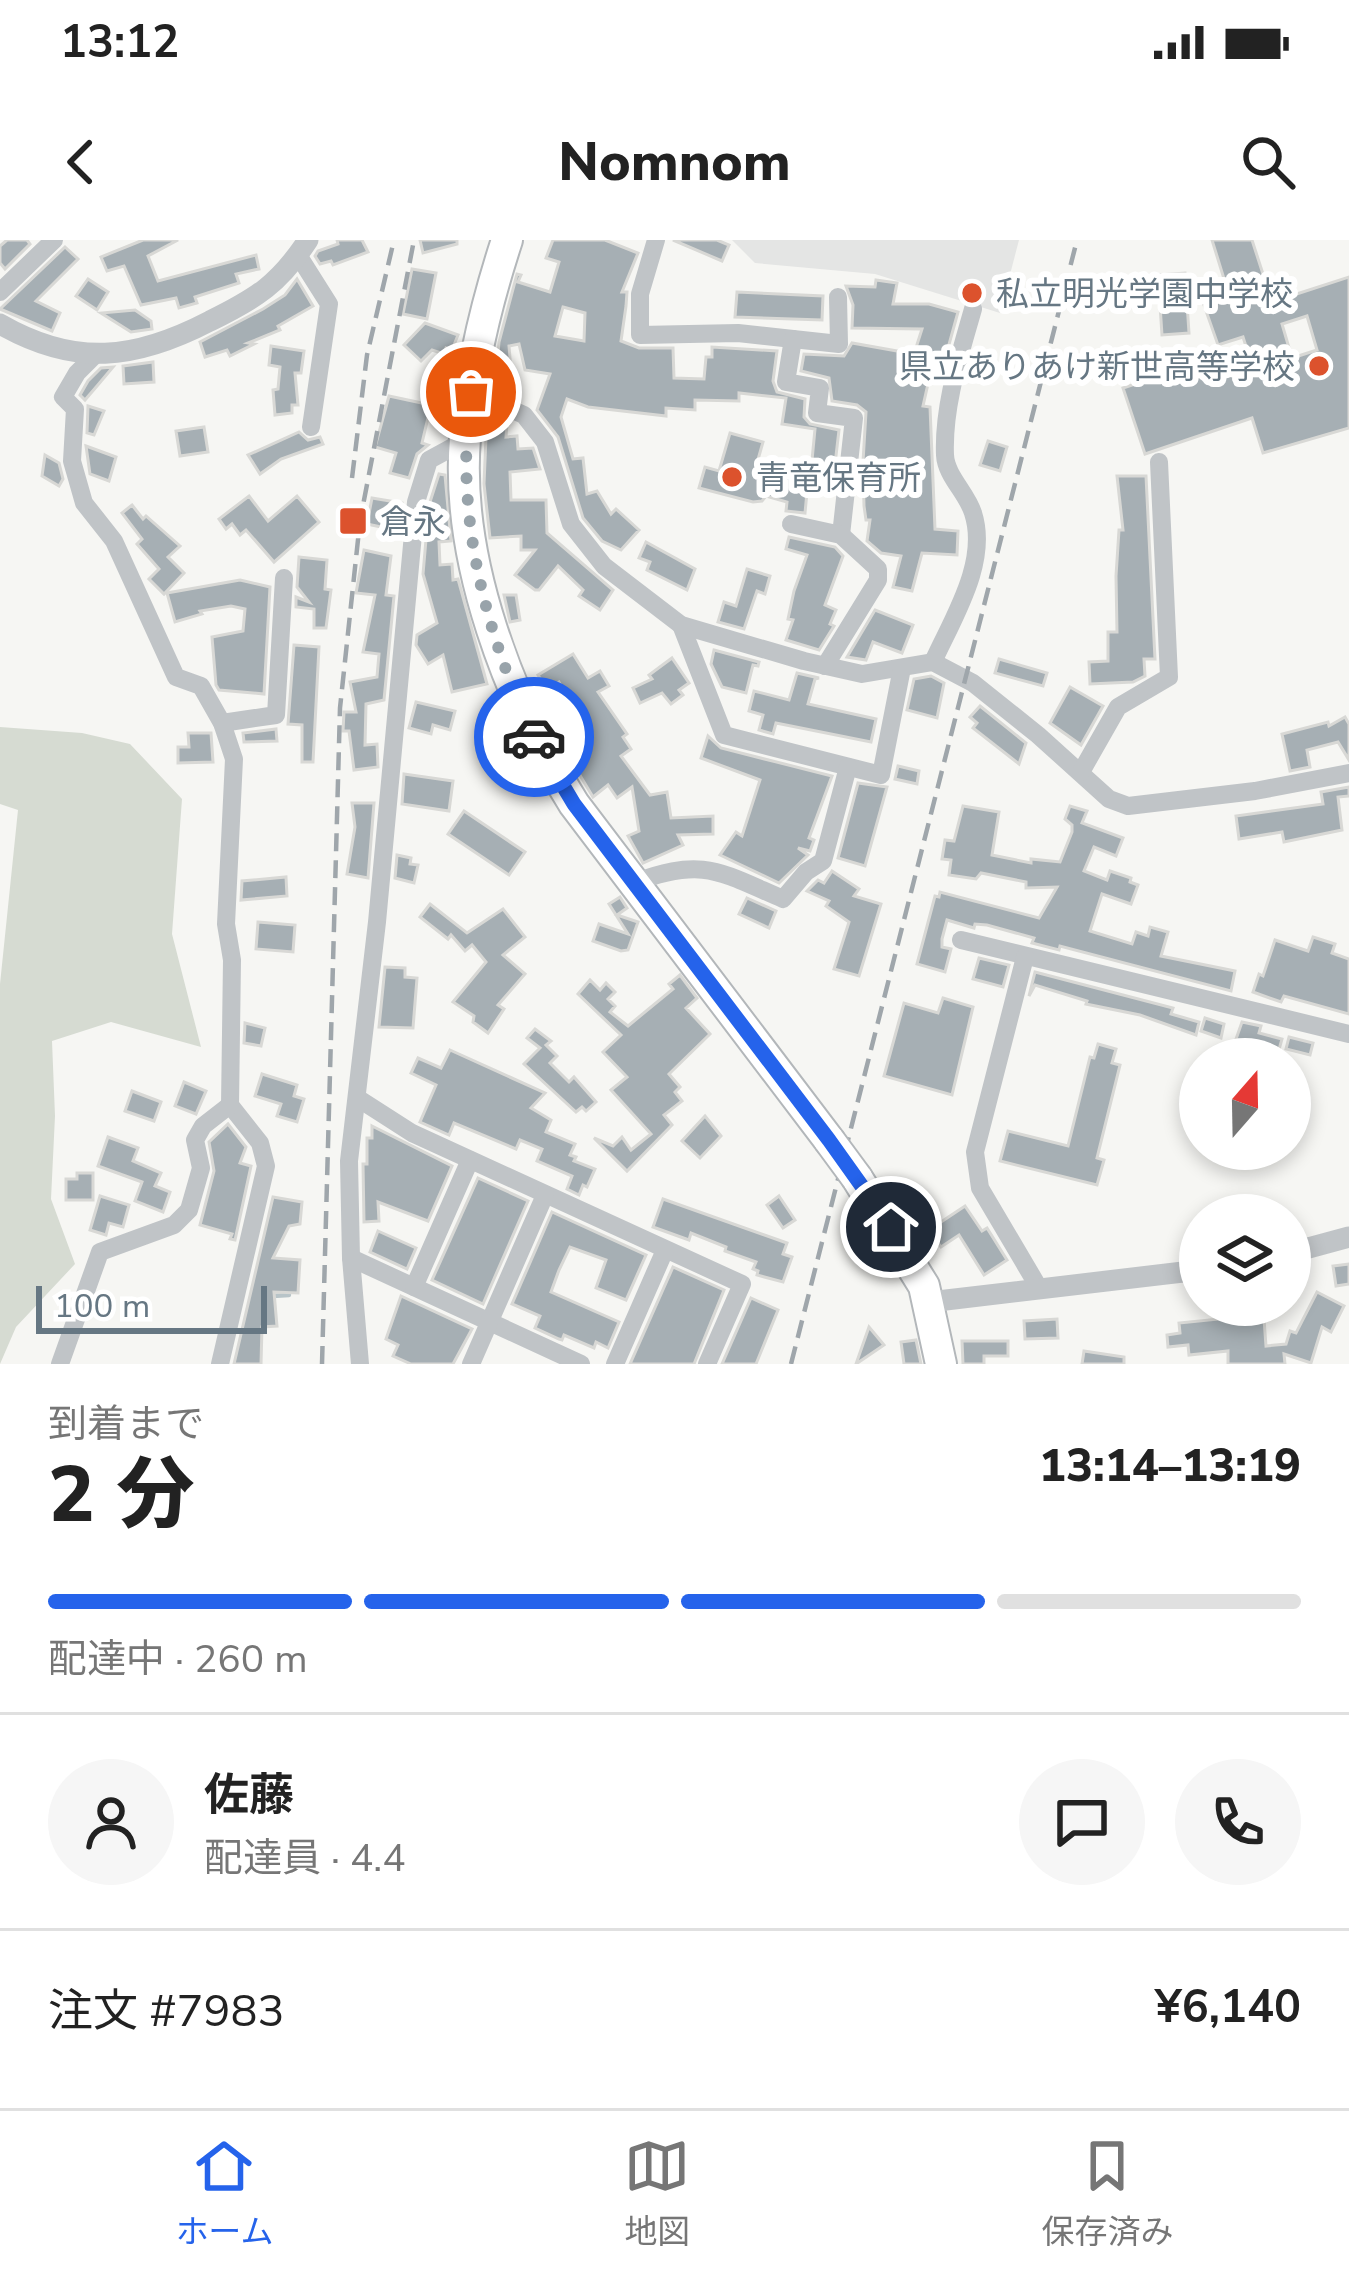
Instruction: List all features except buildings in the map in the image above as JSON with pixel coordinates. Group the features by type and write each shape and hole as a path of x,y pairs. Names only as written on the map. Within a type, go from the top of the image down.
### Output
{"highway":[{"path":"507,240 478,336 464,441 470,524 485,606 516,698 539,748 574,804 891,1227 928,1302 941,1364"}],"street":[{"path":"0,292 54,240"},
{"path":"656,240 640,294 640,334 738,333 839,344 838,297"},
{"path":"0,324 32,342 72,352 126,353 174,340 256,300 281,278 303,247"},
{"path":"303,247 329,304 311,427"},
{"path":"933,662 968,587 977,547 973,513 945,461 946,418 973,309"},
{"path":"793,339 786,382 820,388 817,412 854,418 841,535"},
{"path":"97,354 76,374 63,397 75,409 72,461 84,502 114,542 176,677 200,686 222,723 234,760 226,924 232,960 230,1106 260,1143 266,1166 220,1364"},
{"path":"471,392 524,415 545,442 571,524 604,566 681,625 862,674 933,662 973,683 1109,799 1128,806 1255,791 1349,773"},
{"path":"360,1364 349,1161 416,502 429,460 464,441"},
{"path":"1081,772 1118,707 1169,676 1160,462"},
{"path":"791,524 841,535 878,569 878,580 825,666"},
{"path":"222,723 276,716 284,578"},
{"path":"681,625 724,735 881,775 902,668"},
{"path":"633,883 672,868 707,867 783,899 806,872 823,861 848,767"},
{"path":"961,940 1349,1034"},
{"path":"1024,957 975,1152 980,1188 1039,1288"},
{"path":"358,1099 412,1133 742,1284 707,1364"},
{"path":"60,1364 100,1252 174,1225 189,1210 201,1168 196,1140 202,1126 230,1106"},
{"path":"414,1287 470,1160"},
{"path":"471,1364 545,1195"},
{"path":"1311,1247 1349,1237"},
{"path":"615,1364 665,1250"},
{"path":"351,1258 581,1364"},
{"path":"928,1302 1179,1272"}],"shaded area":[{"name":"私立明光学園中学校","path":"732,240 1019,240 1000,313 875,274 755,263"},
{"path":"0,727 82,733 130,744 182,799 172,934 201,1047 111,1022 52,1041 51,1199 75,1264 16,1327 0,1364 0,984 18,810 0,804"}],"waterway":[{"path":"273,1296 289,1295"}],"railway":[{"path":"352,478 367,355 394,240"},
{"path":"322,1364 340,708 360,521 414,240"},
{"path":"791,1364 1077,240"}],"way so far":[{"path":"471,392 464,441 470,524 485,606 534,737"}],"place":[{"name":"私立明光学園中学校","path":"972,293"},
{"name":"県立ありあけ新世高等学校","path":"1319,366"},
{"name":"青竜保育所","path":"732,477"},
{"name":"倉永","path":"353,521"}],"route":[{"path":"534,737 574,804 891,1227"}]}
